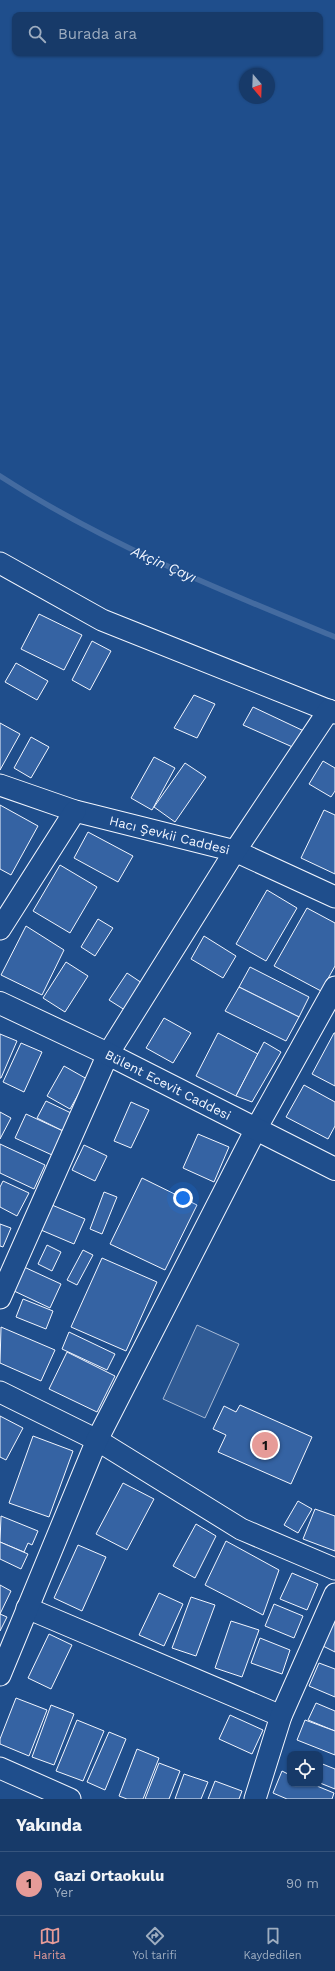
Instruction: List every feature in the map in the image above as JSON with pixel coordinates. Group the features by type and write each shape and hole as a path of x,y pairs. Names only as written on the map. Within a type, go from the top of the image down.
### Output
{"main road":[{"name":"Bülent Ecevit Caddesi","path":"0,1003 108,1054 335,1169"}],"street":[{"path":"0,563 102,620 332,711 235,851 108,1054 0,1298"},
{"name":"Hacı Şevkii Caddesi","path":"0,785 75,811 235,851 335,897"},
{"path":"0,929 75,811"},
{"path":"0,1675 97,1440 256,1129 335,987"},
{"path":"0,1392 97,1440 241,1529 335,1569"},
{"path":"255,1799 281,1716 335,1594"},
{"path":"27,1608 281,1716"},
{"path":"0,1768 70,1799"}],"shaded area":[{"path":"197,1325 239,1344 205,1418 163,1399"}],"building":[{"path":"39,614 82,635 64,670 21,649"},
{"path":"92,641 111,651 90,690 72,680"},
{"path":"16,663 48,681 37,700 5,682"},
{"path":"194,695 215,704 197,738 174,728"},
{"path":"253,707 306,732 297,749 243,725"},
{"path":"0,723 20,734 0,770"},
{"path":"31,737 49,747 31,778 14,768"},
{"path":"154,757 175,768 152,810 131,798"},
{"path":"323,761 335,768 335,791 331,797 309,784"},
{"path":"185,763 206,777 175,822 154,807"},
{"path":"0,805 38,826 11,875 0,869"},
{"path":"324,810 335,815 335,874 301,858"},
{"path":"88,832 133,856 118,882 74,858"},
{"path":"60,865 97,887 70,933 33,911"},
{"path":"267,890 297,908 266,961 236,944"},
{"path":"307,908 335,923 335,966 321,991 274,966"},
{"path":"98,919 113,928 95,956 81,947"},
{"path":"26,926 64,950 42,995 1,975"},
{"path":"204,936 236,956 223,978 191,959"},
{"path":"66,962 88,976 65,1012 43,998"},
{"path":"250,967 309,997 299,1017 239,987"},
{"path":"127,973 145,985 128,1012 109,1000"},
{"path":"239,987 299,1017 286,1041 225,1011"},
{"path":"164,1018 191,1033 173,1063 146,1048"},
{"path":"218,1033 258,1054 236,1096 196,1076"},
{"path":"335,1033 335,1086 312,1074"},
{"path":"0,1034 17,1041 1,1078 0,1078"},
{"path":"264,1042 281,1052 252,1102 236,1096"},
{"path":"21,1043 42,1052 24,1092 3,1082"},
{"path":"64,1066 87,1079 70,1109 47,1096"},
{"path":"304,1085 335,1102 335,1126 328,1139 286,1117"},
{"path":"46,1101 71,1113 63,1131 37,1118"},
{"path":"131,1102 149,1110 131,1148 114,1141"},
{"path":"0,1112 11,1118 0,1139"},
{"path":"26,1114 63,1131 52,1155 15,1138"},
{"path":"198,1134 229,1147 214,1182 183,1168"},
{"path":"0,1144 45,1165 34,1189 0,1173"},
{"path":"84,1145 107,1156 95,1181 72,1170"},
{"path":"142,1178 197,1205 165,1270 110,1244"},
{"path":"3,1181 29,1193 17,1216 0,1207 0,1187"},
{"path":"104,1192 117,1197 102,1234 90,1229"},
{"path":"52,1205 85,1219 74,1244 41,1230"},
{"path":"0,1224 11,1228 3,1247 0,1246"},
{"path":"47,1245 61,1252 52,1271 38,1264"},
{"path":"83,1250 93,1255 77,1285 67,1280"},
{"path":"102,1258 157,1282 126,1351 71,1327"},
{"path":"24,1267 61,1284 50,1308 12,1290"},
{"path":"23,1299 53,1311 46,1329 16,1317"},
{"path":"1,1327 55,1350 41,1381 0,1363"},
{"path":"69,1332 115,1354 107,1370 62,1349"},
{"path":"67,1352 115,1376 97,1412 49,1389"},
{"path":"240,1405 312,1437 291,1484 218,1452 226,1435 213,1429 224,1406 236,1412"},
{"path":"0,1416 23,1428 6,1460 0,1457"},
{"path":"33,1436 73,1451 49,1517 9,1503"},
{"path":"123,1483 154,1499 127,1550 96,1534"},
{"path":"298,1501 312,1509 298,1533 284,1525"},
{"path":"315,1509 335,1516 335,1551 303,1539"},
{"path":"1,1516 38,1531 32,1545 28,1543 24,1552 0,1542"},
{"path":"196,1524 216,1536 195,1578 173,1566"},
{"path":"226,1541 279,1570 263,1615 205,1585"},
{"path":"0,1542 28,1554 21,1569 0,1559"},
{"path":"78,1545 106,1557 82,1611 54,1598"},
{"path":"292,1573 318,1584 307,1610 280,1599"},
{"path":"0,1585 11,1591 0,1614"},
{"path":"159,1593 183,1604 164,1646 139,1635"},
{"path":"191,1597 215,1605 196,1656 172,1648"},
{"path":"274,1604 303,1616 294,1638 265,1626"},
{"path":"0,1614 7,1617 0,1631"},
{"path":"335,1620 335,1652 323,1646"},
{"path":"231,1621 259,1630 242,1677 215,1668"},
{"path":"49,1634 72,1645 51,1689 28,1678"},
{"path":"260,1638 290,1650 282,1674 251,1663"},
{"path":"319,1663 335,1669 335,1697 309,1686"},
{"path":"16,1698 47,1710 29,1756 0,1744 0,1739"},
{"path":"316,1703 335,1711 335,1731 308,1720"},
{"path":"51,1705 74,1714 54,1765 32,1757"},
{"path":"230,1715 263,1730 252,1754 219,1739"},
{"path":"77,1720 104,1731 83,1781 56,1771"},
{"path":"305,1720 335,1731 335,1755 297,1740"},
{"path":"109,1732 126,1739 105,1790 87,1782"},
{"path":"137,1749 159,1758 143,1799 127,1799 119,1796"},
{"path":"159,1763 180,1771 169,1799 145,1799"},
{"path":"323,1764 335,1769 335,1789 323,1784"},
{"path":"282,1771 287,1774 287,1787 319,1787 334,1793 332,1799 287,1799 273,1793"},
{"path":"184,1774 208,1782 201,1799 175,1799"},
{"path":"215,1781 242,1791 239,1799 208,1799"}],"waterway":[{"name":"Akçin Çayı","path":"0,476 40,501 122,544 249,602 335,637"}],"place":[{"name":"Gazi Ortaokulu","path":"265,1445"}]}
